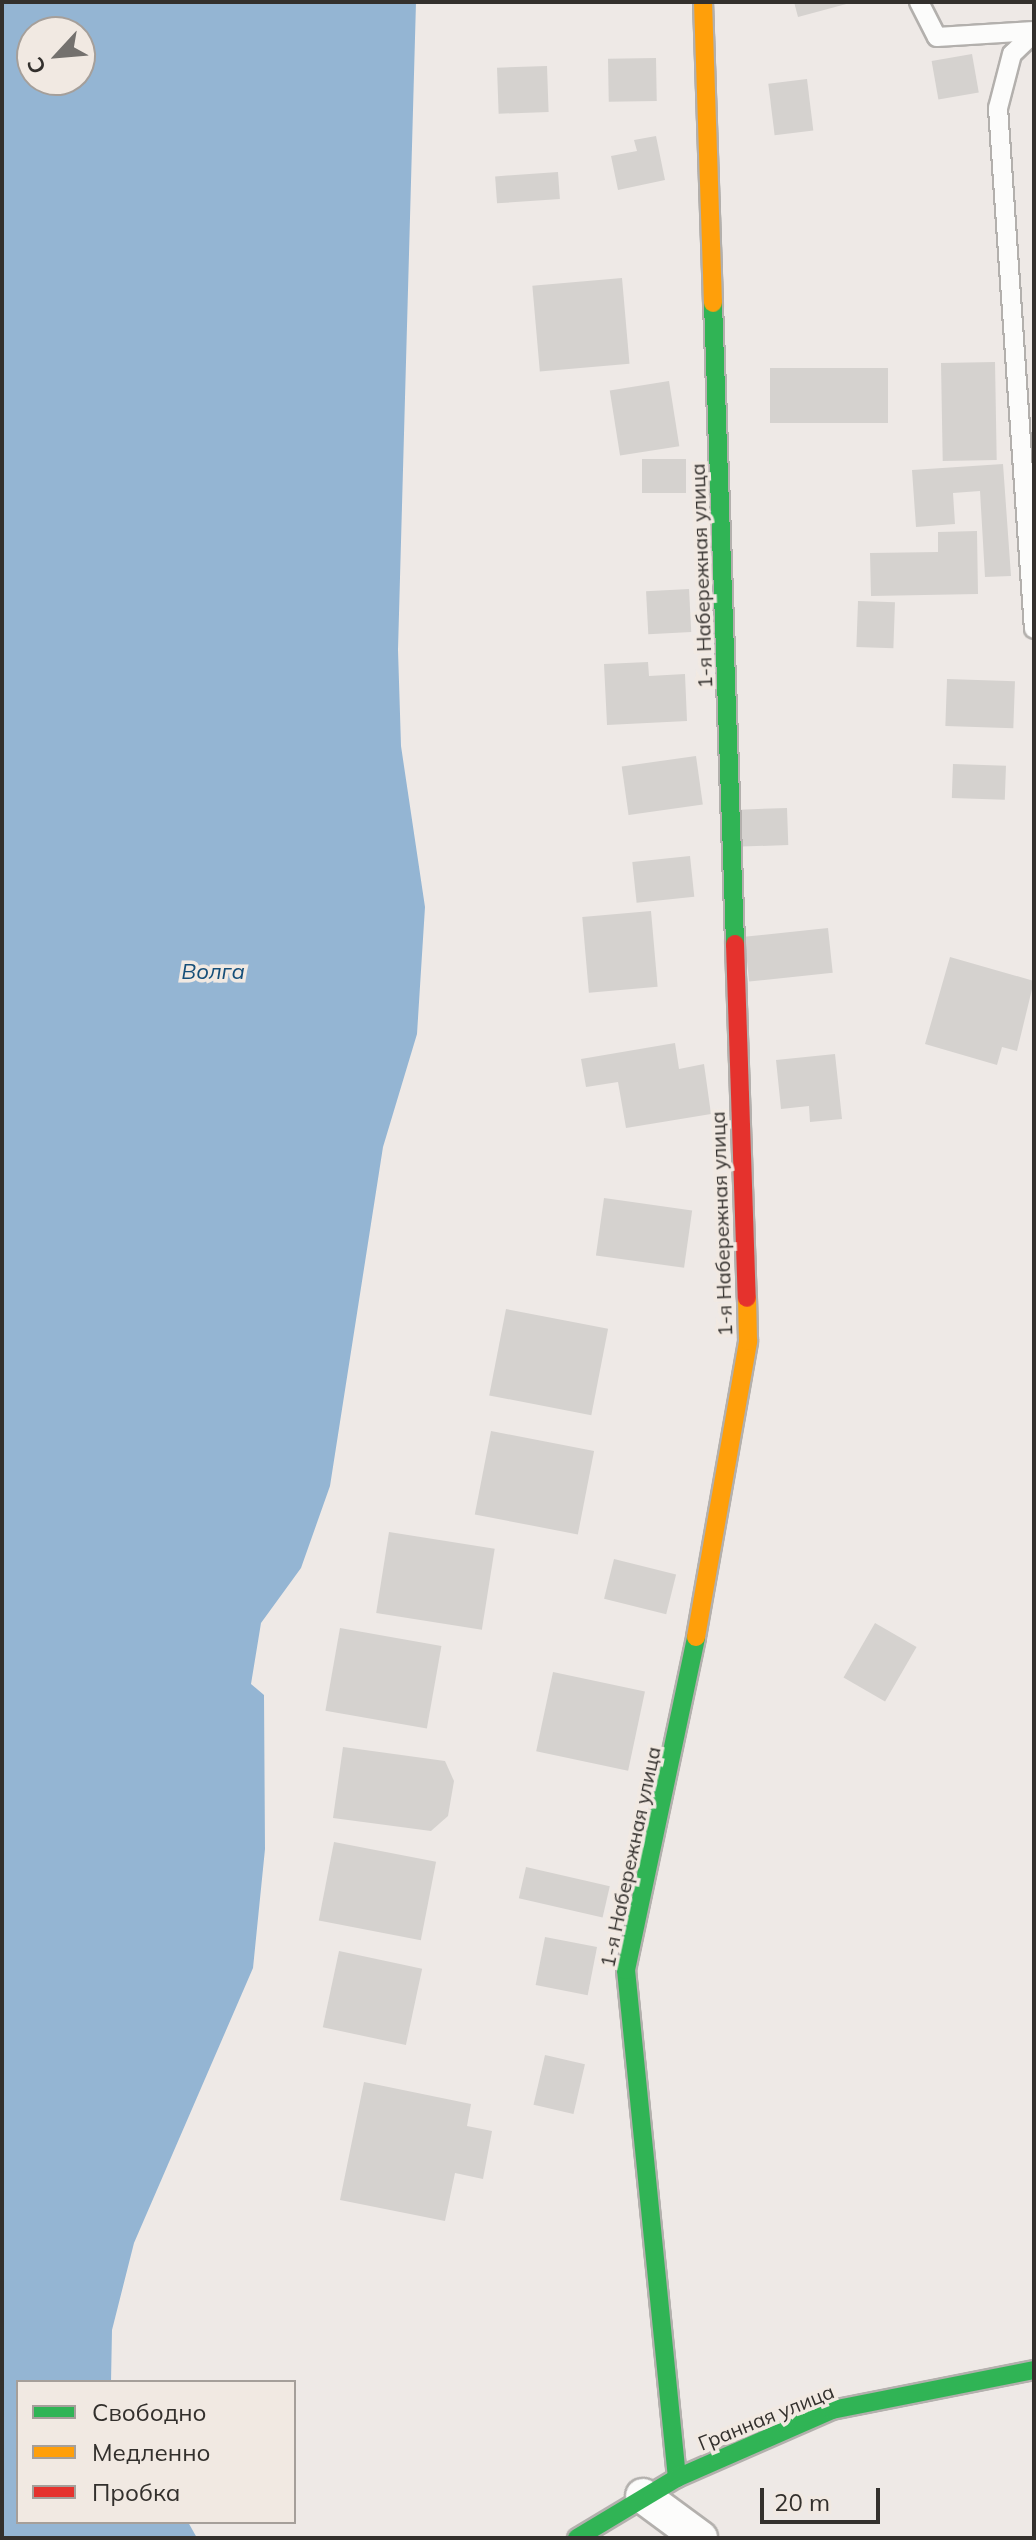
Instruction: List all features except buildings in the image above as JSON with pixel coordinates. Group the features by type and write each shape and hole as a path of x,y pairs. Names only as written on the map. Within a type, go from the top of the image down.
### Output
{"street":[{"name":"1-я Набережная улица","path":"677,2478 626,1970 676,1747 748,1341 703,2"},
{"name":"Гранная улица","path":"577,2538 677,2478 832,2410 1034,2370"},
{"path":"643,2496 700,2538"}],"lane":[{"path":"919,2 937,37 1034,32"},
{"path":"1034,32 1012,54 998,108 1034,629"}],"water":[{"name":"Волга","path":"2,2 416,2 398,650 401,746 425,907 417,1034 383,1147 330,1486 301,1568 261,1623 251,1684 264,1695 265,1849 253,1968 134,2243 112,2330 111,2380 16,2380 16,2524 189,2524 197,2538 2,2538"}],"traffic: fast":[{"path":"713,303 735,944"},
{"path":"677,2478 626,1970 696,1637"},
{"path":"577,2538 677,2478 832,2410 1034,2370"}],"traffic: slow":[{"path":"703,2 713,303"},
{"path":"696,1637 748,1341 747,1298"}],"traffic: jam":[{"path":"735,944 747,1298"}]}
